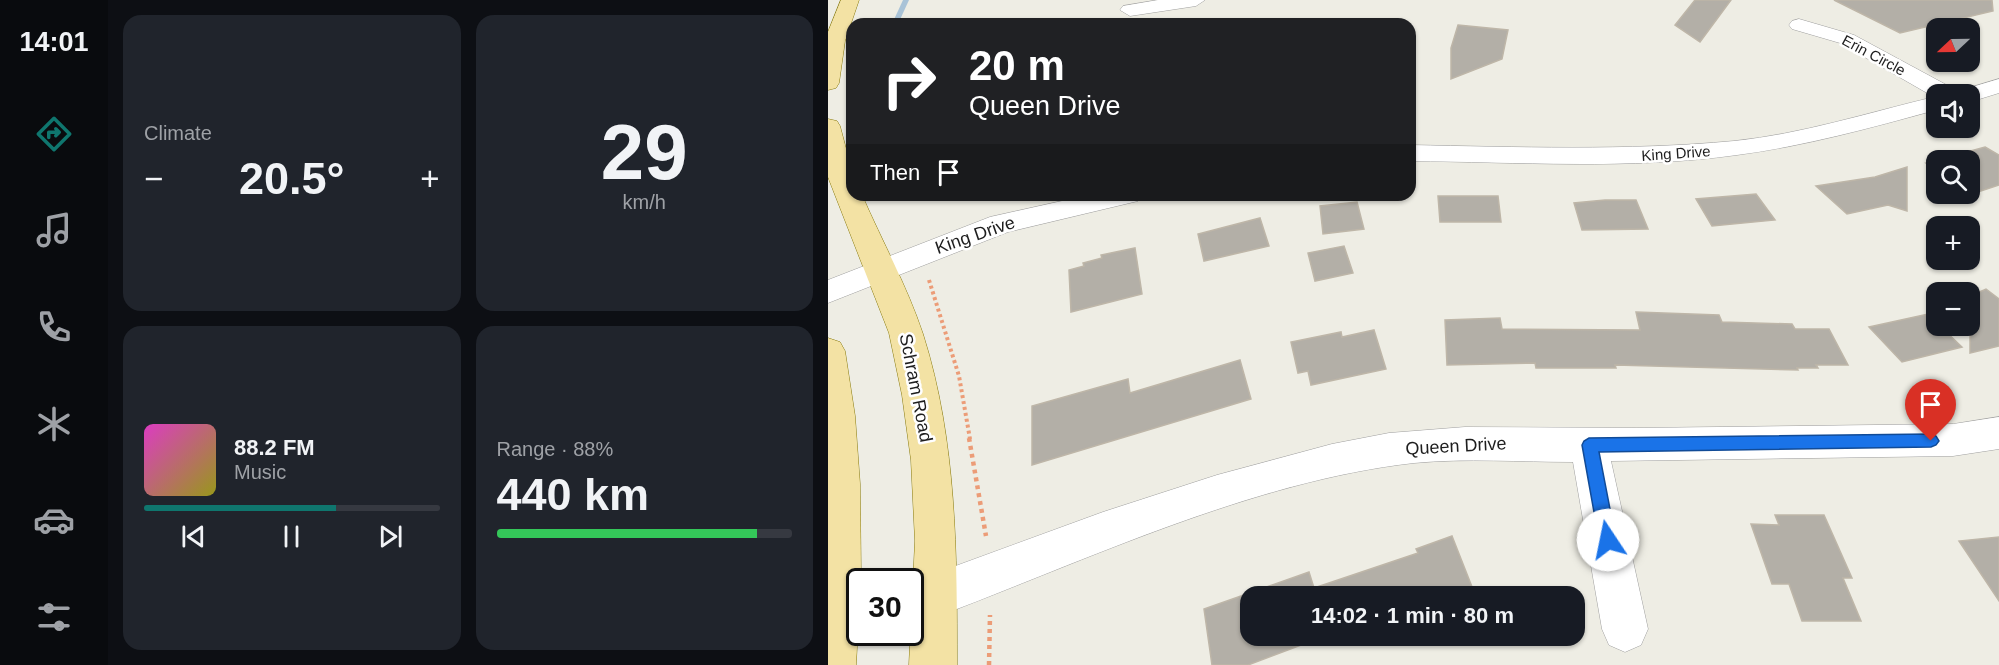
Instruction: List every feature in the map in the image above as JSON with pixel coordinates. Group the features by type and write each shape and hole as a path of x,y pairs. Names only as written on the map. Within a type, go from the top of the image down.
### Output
{"main road":[{"path":"828,83 835,41 850,0"},
{"name":"Schram Road","path":"828,126 830,144 846,187"},
{"name":"Schram Road","path":"852,201 906,333 920,395 930,460 936,541 933,665"},
{"path":"828,351 838,425 839,496 836,619 832,665"}],"street":[{"path":"1130,11 1196,0"},
{"name":"Erin Circle","path":"1799,25 1847,39 1928,84"},
{"path":"1980,91 1999,86"},
{"name":"King Drive","path":"1416,153 1629,156 1735,148 1808,137 1926,107"},
{"name":"King Drive","path":"828,292 1000,224 1102,201"},
{"name":"Queen Drive","path":"936,595 1231,489 1329,463 1429,444 1589,445 1953,440 1999,433"},
{"path":"1589,445 1625,629"}],"building":[{"path":"1695,0 1731,0 1700,42 1675,25"},
{"path":"1834,0 1992,0 1993,11 1963,18 1926,18 1926,27 1900,33"},
{"path":"1458,25 1508,30 1502,59 1451,79 1451,48"},
{"path":"1985,147 1999,155 1999,185 1980,191 1980,150 1974,150"},
{"path":"1907,167 1907,211 1888,205 1847,214 1816,186 1875,177"},
{"path":"1756,194 1775,220 1712,226 1696,199"},
{"path":"1438,196 1498,196 1501,222 1440,222"},
{"path":"1636,200 1648,229 1582,230 1574,203"},
{"path":"1357,202 1364,229 1323,234 1320,206"},
{"path":"1260,218 1269,246 1204,261 1198,234"},
{"path":"1344,246 1353,273 1315,281 1308,253"},
{"path":"1135,248 1142,294 1071,312 1069,270 1102,258 1101,255"},
{"path":"1986,289 1999,299 1999,346 1970,353 1970,336 1980,336 1980,292"},
{"path":"1636,312 1719,315 1722,322 1792,324 1795,329 1829,329 1848,365 1816,365 1818,368 1797,368 1798,370 1615,365 1616,368 1536,368 1535,363 1447,365 1445,320 1500,318 1502,329 1640,330"},
{"path":"1926,314 1926,336 1950,336 1962,347 1902,362 1869,327"},
{"path":"1374,330 1386,369 1311,385 1308,371 1298,373 1291,342 1341,332 1342,337"},
{"path":"1240,360 1251,399 1032,465 1032,406 1128,379 1130,393"},
{"path":"1775,515 1824,515 1852,578 1843,578 1861,621 1802,621 1789,584 1772,584 1751,524 1779,525"},
{"path":"1452,536 1472,586 1320,586 1418,553 1416,549"},
{"path":"1999,537 1999,601 1959,541"},
{"path":"1309,572 1313,586 1269,586"},
{"path":"1240,596 1240,646 1298,646 1248,665 1212,665 1204,609"}],"waterway":[{"path":"898,18 906,0"}],"route":[{"path":"1608,540 1589,445 1931,441"}]}
